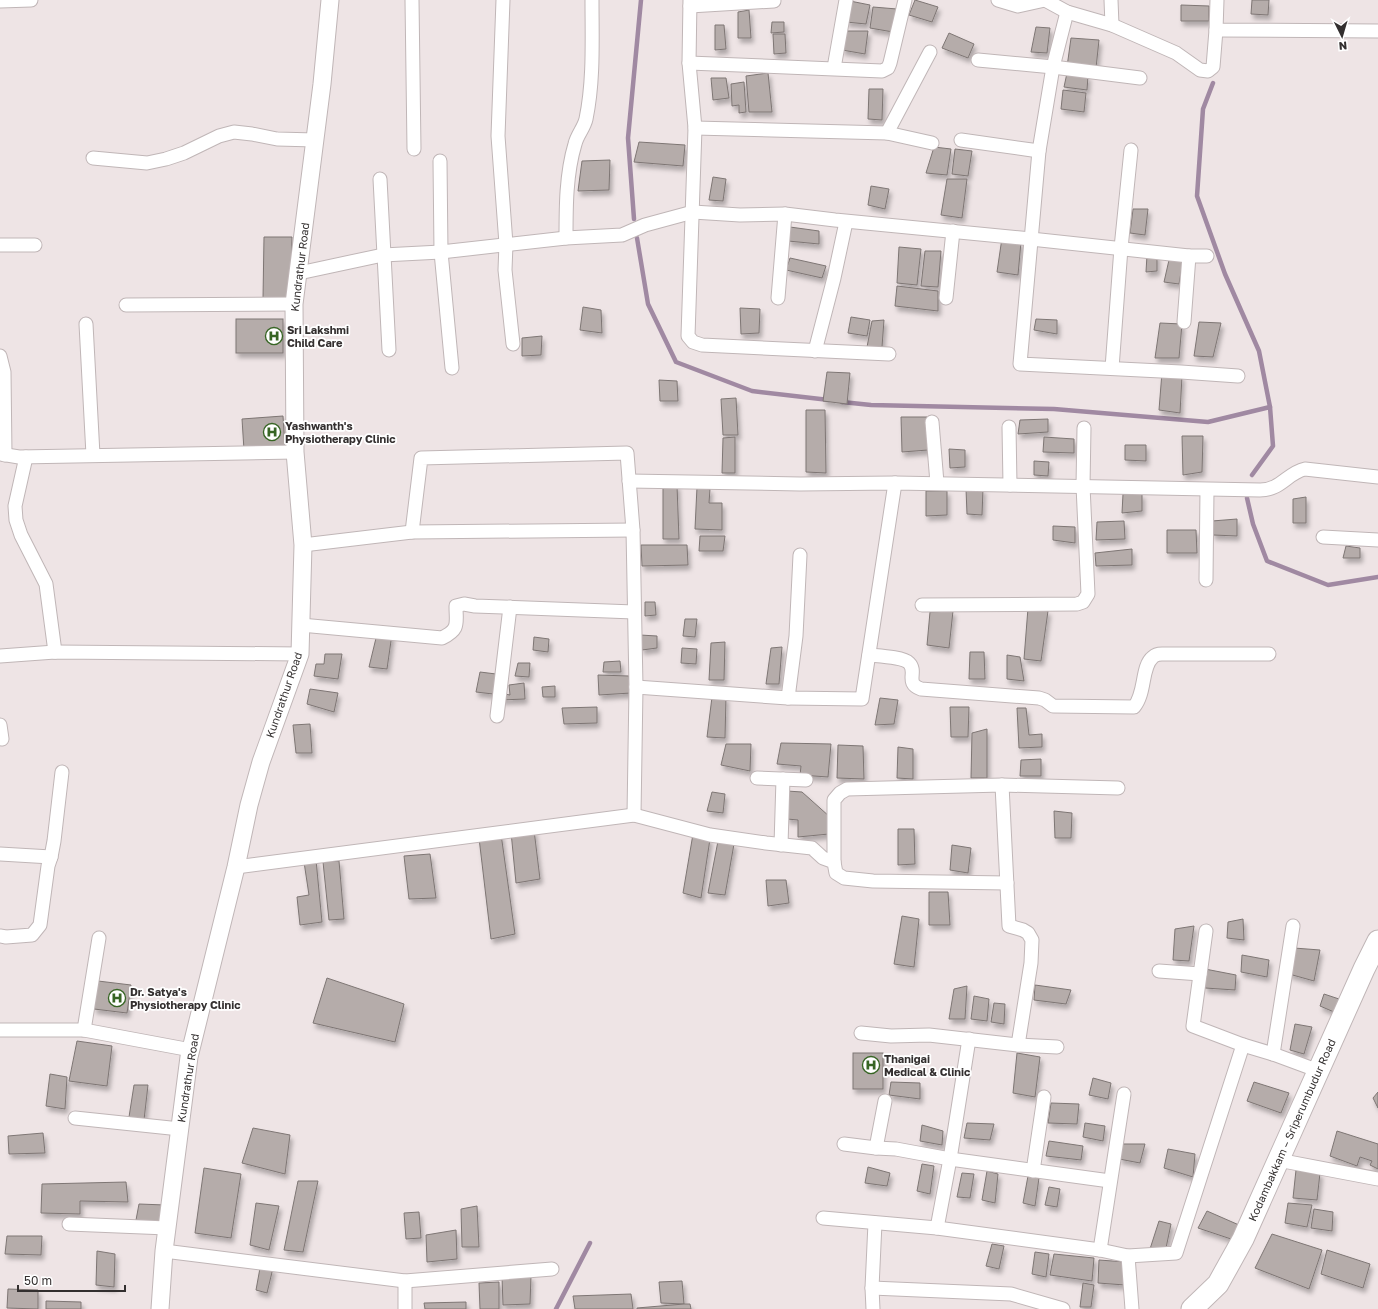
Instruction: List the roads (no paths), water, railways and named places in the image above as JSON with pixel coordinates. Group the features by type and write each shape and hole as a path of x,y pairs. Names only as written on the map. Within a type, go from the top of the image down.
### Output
{"main road":[{"name":"Kodambakkam – Sriperumbudur Road","path":"1192,1309 1218,1284 1243,1239 1378,941"}],"street":[{"path":"0,1 31,0"},
{"name":"Kundrathur Road","path":"160,1309 164,1251 191,1050 236,867 249,805 261,762 300,654 303,545 296,452 294,304 322,84 330,0"},
{"path":"412,0 414,149"},
{"path":"503,0 498,136 506,244 505,270 513,344"},
{"path":"566,238 566,199 569,176 575,143 586,120 589,94 592,0"},
{"path":"834,68 846,0"},
{"path":"689,63 882,71 888,68 905,0"},
{"path":"998,0 1018,6 1045,0 1067,12 1112,25 1176,53 1200,70 1208,71 1214,67 1217,0"},
{"path":"1112,0 1112,25"},
{"path":"774,1 690,3 689,63 695,128 688,336 693,342 702,344 889,354"},
{"path":"1067,12 1053,67 1039,151 1020,364 1238,376"},
{"path":"1216,30 1378,31"},
{"path":"887,133 930,52"},
{"path":"978,60 1053,67 1140,78"},
{"path":"695,128 887,133 932,143"},
{"path":"93,158 147,162 166,159 184,153 219,136 234,132 277,139 315,140"},
{"path":"961,140 1039,151"},
{"path":"1112,368 1121,248 1131,150"},
{"path":"440,161 441,252 452,368"},
{"path":"380,179 389,350"},
{"path":"299,273 383,255 441,252 566,238 622,235 646,225 693,212 740,215 785,214 846,222 1031,239 1189,256 1206,256"},
{"path":"778,298 785,214"},
{"path":"815,350 834,278 846,222"},
{"path":"946,298 953,232"},
{"path":"0,245 35,245"},
{"path":"1184,322 1189,256"},
{"path":"126,306 294,304"},
{"path":"86,324 93,455"},
{"path":"0,356 4,372 2,455 23,457 296,452"},
{"path":"932,422 937,483"},
{"path":"1009,427 1010,484"},
{"path":"922,605 1077,604 1083,602 1088,594 1083,486 1084,428"},
{"path":"412,532 421,458 627,453 633,530 636,687 634,815"},
{"path":"23,457 15,506 16,520 21,535 46,584 55,652"},
{"path":"630,481 800,484 1010,484 1207,490 1269,490 1295,472 1306,469 1378,477"},
{"path":"636,687 788,698 862,699 895,483"},
{"path":"1206,580 1207,490"},
{"path":"303,545 412,532 633,530"},
{"path":"1323,537 1378,540"},
{"path":"788,698 796,636 800,555"},
{"path":"301,625 442,638 452,633 456,626 456,606 464,604 475,606 634,612"},
{"path":"497,716 510,607"},
{"path":"0,656 55,652 300,654"},
{"path":"869,655 903,659 909,662 912,667 912,683 921,689 1039,698 1045,700 1053,706 1134,707 1141,696 1148,661 1153,656 1162,654 1269,654"},
{"path":"0,725 2,739"},
{"path":"0,936 32,935 40,925 48,866 54,841 62,772"},
{"path":"757,778 806,780"},
{"path":"781,845 783,778"},
{"path":"1002,785 1009,926 1028,933 1032,940 1032,963 1018,1045"},
{"path":"1007,884 873,881 844,878 836,873 834,862 834,800 840,793 847,789 1002,785 1118,788"},
{"path":"236,867 634,815 710,834 781,845 812,848 823,858 834,862"},
{"path":"0,854 51,857"},
{"path":"1273,1054 1293,926"},
{"path":"1206,930 1193,1026 1319,1071"},
{"path":"84,1030 99,938"},
{"path":"1159,971 1200,974"},
{"path":"0,1030 84,1030 191,1050"},
{"path":"862,1033 891,1036 929,1035 1018,1045 1057,1047"},
{"path":"937,1228 970,1039"},
{"path":"823,1218 937,1228 1100,1250 1128,1256 1176,1253 1243,1045"},
{"path":"1100,1250 1124,1094"},
{"path":"1033,1171 1044,1097"},
{"path":"876,1148 885,1101"},
{"path":"75,1118 180,1129"},
{"path":"844,1144 896,1149 950,1160 1110,1181"},
{"path":"1278,1160 1378,1179"},
{"path":"873,1309 872,1288 875,1223"},
{"path":"69,1224 167,1228"},
{"path":"164,1251 406,1281 552,1269"},
{"path":"1128,1256 1132,1309"},
{"path":"405,1309 406,1281"},
{"path":"872,1288 1011,1294 1063,1309"}],"waterway":[{"path":"634,219 628,138 641,0"},
{"path":"1213,83 1203,109 1197,196 1225,274 1259,351 1270,407"},
{"path":"637,238 648,304 676,362 752,391 829,400"},
{"path":"842,402 871,405 1054,409 1208,422 1270,407 1273,446 1252,475"},
{"path":"1247,498 1253,524 1267,561 1328,585 1378,577"},
{"path":"556,1309 590,1243"}],"place":[{"name":"Sri Lakshmi Child Care","path":"274,336"},
{"name":"Yashwanth's Physiotherapy Clinic","path":"272,432"},
{"name":"Dr. Satya's Physiotherapy Clinic","path":"117,998"},
{"name":"Thanigai Medical & Clinic","path":"871,1065"}]}
